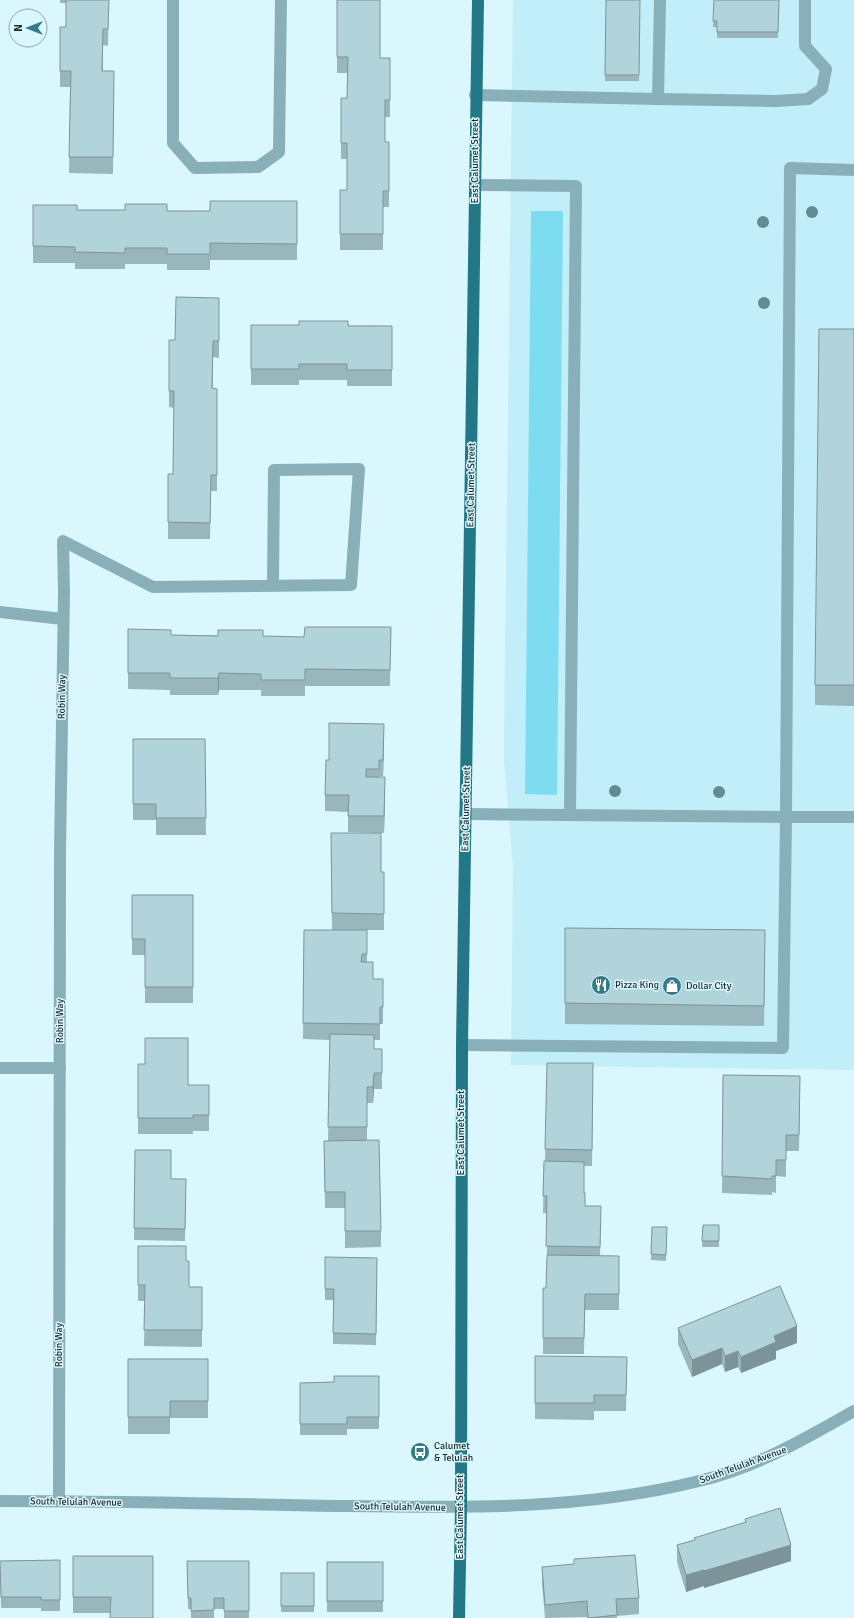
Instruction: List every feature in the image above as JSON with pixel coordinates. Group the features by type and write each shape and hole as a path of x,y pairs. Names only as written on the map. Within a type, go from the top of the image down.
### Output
{"main road":[{"name":"East Calumet Street","path":"459,1618 461,1508 462,1045 476,185 475,95 478,0"}],"street":[{"path":"173,0 173,142 195,168 258,167 279,152 281,0"},
{"path":"658,100 660,0"},
{"path":"475,95 658,100 776,101 808,99 822,89 826,69 805,46 805,0"},
{"path":"462,1045 783,1048 790,168 854,170"},
{"path":"476,185 576,186 570,815"},
{"path":"359,469 351,585 273,586 274,470 359,469"},
{"name":"Robin Way","path":"58,1501 60,853 63,541 154,587 273,586"},
{"path":"0,612 63,619"},
{"path":"466,814 854,817"},
{"path":"0,1068 60,1068"},
{"name":"South Telulah Avenue","path":"0,1501 461,1508 585,1502 622,1497 699,1481 730,1472 790,1447 854,1411"}],"shaded area":[{"path":"513,0 854,0 854,1070 511,1065 513,865 504,761 504,738"},
{"path":"531,211 563,211 557,795 525,794"}],"building":[{"path":"66,0 109,0 108,29 103,29 102,71 114,71 113,157 69,157 71,71 60,71 60,27 66,27"},
{"path":"337,0 380,0 380,58 390,58 390,100 385,100 385,142 389,142 389,191 383,191 383,234 340,234 340,190 347,190 347,143 341,143 341,98 347,98 348,57 337,57"},
{"path":"606,0 640,0 639,75 605,75"},
{"path":"714,0 779,0 778,32 717,32 717,21 713,21"},
{"path":"210,201 297,201 297,244 210,243 210,254 167,254 167,248 125,248 125,253 75,252 75,247 33,246 33,205 77,205 77,210 125,210 125,204 167,204 167,211 210,211"},
{"path":"176,297 219,298 219,341 213,341 212,388 217,389 217,475 211,475 210,523 168,522 168,474 173,474 174,391 169,391 169,340 175,340"},
{"path":"299,321 348,321 348,326 392,326 392,370 347,370 347,364 299,364 299,369 251,369 251,325 299,325"},
{"path":"819,329 854,329 854,685 815,685"},
{"path":"305,627 391,627 390,670 305,669 305,680 261,680 261,674 219,673 218,678 170,678 170,673 128,673 128,629 171,630 171,635 218,636 218,630 263,630 263,636 304,637"},
{"path":"329,723 384,724 383,760 379,760 379,769 366,769 366,777 385,777 384,816 348,816 349,795 325,795 326,760 329,760"},
{"path":"133,739 205,739 206,818 156,818 156,804 133,804"},
{"path":"331,833 381,833 381,872 384,872 384,914 332,913"},
{"path":"132,895 193,895 193,987 145,987 145,939 132,939"},
{"path":"565,928 765,930 764,1006 565,1003"},
{"path":"304,930 367,930 367,954 362,954 361,962 373,962 373,979 383,979 383,1007 380,1007 380,1024 303,1023"},
{"path":"330,1034 374,1035 374,1049 382,1049 382,1073 374,1073 373,1087 367,1087 367,1127 328,1127"},
{"path":"145,1038 188,1038 188,1085 209,1085 209,1115 193,1115 193,1118 138,1118 138,1064 145,1064"},
{"path":"547,1063 593,1063 592,1150 545,1149"},
{"path":"723,1075 800,1076 799,1135 786,1135 786,1160 776,1160 776,1176 772,1176 772,1179 722,1176"},
{"path":"379,1140 381,1231 345,1231 345,1192 325,1192 324,1141"},
{"path":"135,1150 171,1150 171,1179 186,1179 185,1229 134,1228"},
{"path":"544,1161 584,1162 585,1206 601,1206 600,1247 546,1246 547,1196 543,1196"},
{"path":"703,1225 719,1225 719,1241 702,1241"},
{"path":"652,1227 667,1227 666,1255 651,1254"},
{"path":"138,1246 186,1246 186,1261 189,1261 189,1287 202,1287 202,1330 144,1330 145,1285 138,1285"},
{"path":"547,1255 619,1256 619,1294 585,1294 584,1338 543,1338 543,1288 546,1288"},
{"path":"325,1257 377,1258 376,1334 333,1333 334,1289 325,1289"},
{"path":"780,1286 797,1326 774,1336 776,1342 741,1357 738,1351 725,1356 722,1348 692,1360 678,1328"},
{"path":"535,1356 627,1357 626,1395 594,1395 594,1403 535,1403"},
{"path":"128,1359 208,1359 208,1401 170,1401 170,1417 128,1417"},
{"path":"334,1376 379,1376 379,1417 347,1417 347,1424 300,1424 300,1383 334,1382"},
{"path":"780,1508 791,1545 686,1575 677,1545 695,1540 694,1538 746,1522 745,1519"},
{"path":"635,1555 639,1598 616,1599 617,1615 588,1618 587,1601 545,1605 542,1567 574,1564 574,1559"},
{"path":"73,1556 153,1556 153,1618 110,1618 111,1597 73,1597"},
{"path":"60,1560 60,1600 41,1600 41,1597 1,1597 0,1561"},
{"path":"187,1561 249,1561 249,1611 224,1611 224,1598 214,1598 214,1610 191,1611 191,1598 188,1598"},
{"path":"327,1562 383,1562 383,1601 327,1601"},
{"path":"281,1573 314,1573 314,1606 281,1606"}],"place":[{"name":"Pizza King","path":"601,985"},
{"name":"Dollar City","path":"672,986"},
{"name":"Calumet & Telulah","path":"420,1452"}]}
